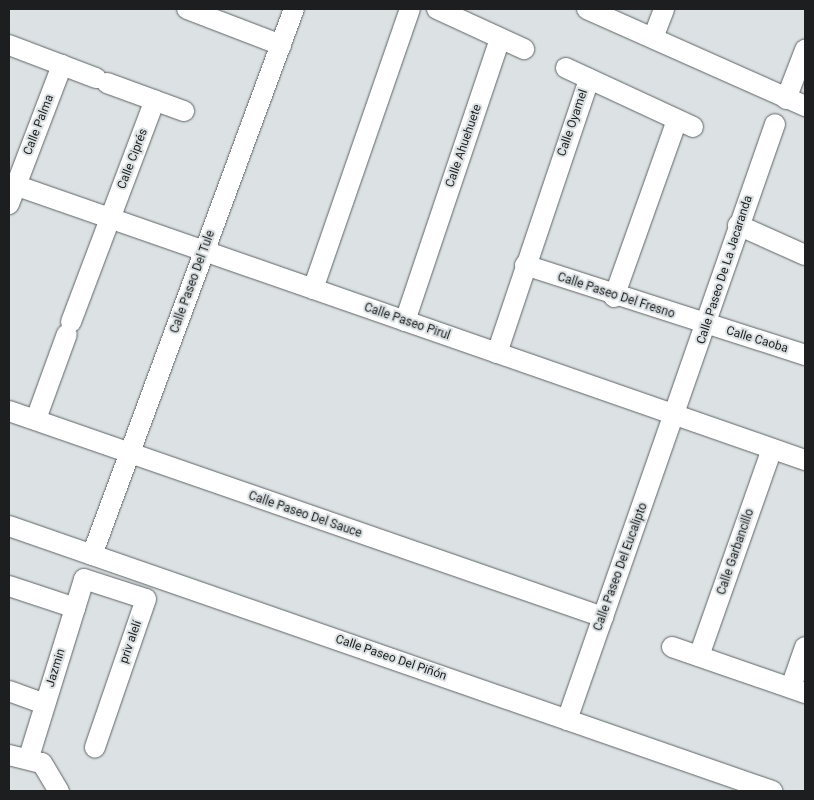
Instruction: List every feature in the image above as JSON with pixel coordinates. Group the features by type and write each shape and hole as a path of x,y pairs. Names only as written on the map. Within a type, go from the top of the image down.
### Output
{"street":[{"path":"187,9 281,45"},
{"name":"Calle Paseo Del Tule","path":"92,555 294,9"},
{"path":"313,289 410,9"},
{"path":"437,9 524,49"},
{"path":"587,9 805,106"},
{"path":"653,38 664,9"},
{"name":"Calle Ahuehuete","path":"405,321 500,39"},
{"path":"9,45 184,111"},
{"path":"786,99 805,50"},
{"name":"Calle Palma","path":"11,191 62,66"},
{"path":"566,68 589,79"},
{"name":"Calle Oyamel","path":"496,353 589,79 685,123 614,297"},
{"name":"Calle Ciprés","path":"36,419 155,100"},
{"name":"Calle Paseo De La Jacaranda","path":"676,415 708,324 738,225 775,124"},
{"name":"Calle Paseo Pirul","path":"11,191 110,218 805,460"},
{"path":"738,225 805,255"},
{"name":"Calle Paseo Del Fresno","path":"525,265 614,297 708,324"},
{"name":"Calle Caoba","path":"708,324 805,355"},
{"name":"Calle Paseo Del Sauce","path":"9,410 129,455 603,617"},
{"name":"Calle Paseo Del Eucalipto","path":"567,720 676,415"},
{"name":"Calle Garbancillo","path":"699,656 772,448"},
{"name":"Calle Paseo Del Piñón","path":"9,526 772,791"},
{"name":"Jazmin","path":"29,757 84,579"},
{"name":"priv alelí","path":"84,579 146,599 95,747"},
{"path":"9,586 75,608"},
{"path":"672,647 798,690 805,647"},
{"path":"9,691 45,704"},
{"path":"9,755 29,757 52,774 59,791"}]}
